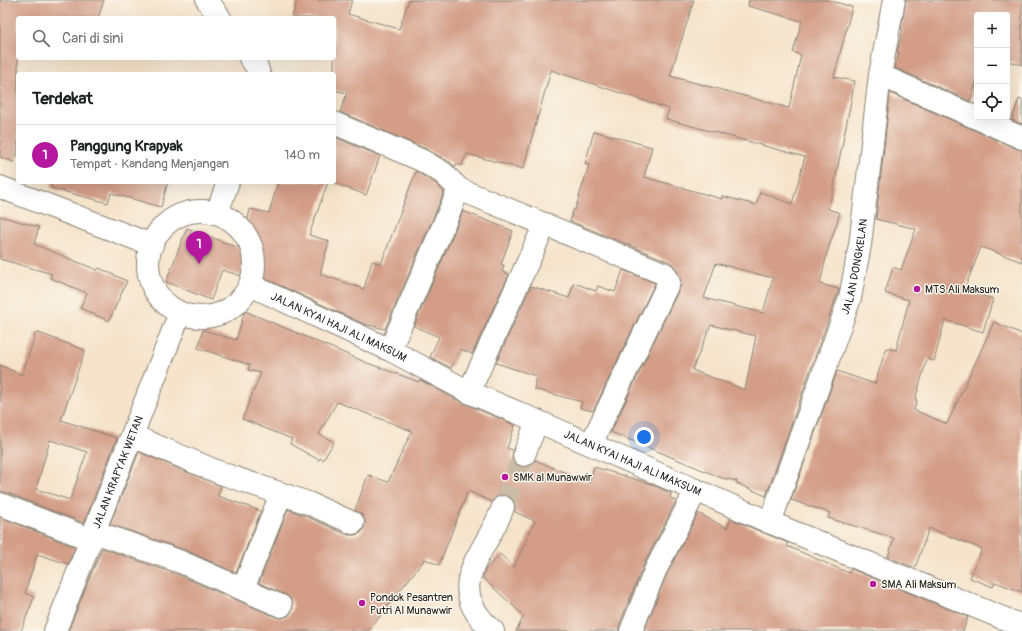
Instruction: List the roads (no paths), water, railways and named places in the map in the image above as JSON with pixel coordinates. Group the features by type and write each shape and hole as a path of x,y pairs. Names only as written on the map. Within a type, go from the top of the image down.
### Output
{"street":[{"path":"207,0 219,16"},
{"name":"JALAN DONGKELAN","path":"769,522 850,298 860,245 880,76 894,0"},
{"path":"252,60 257,67 258,72"},
{"path":"880,76 1022,138"},
{"path":"336,124 421,160 443,173 459,189 665,274 669,282 591,444"},
{"path":"216,213 227,184"},
{"path":"0,187 152,245"},
{"path":"390,350 459,189"},
{"path":"206,211 216,213 228,218 238,226 252,247 254,260 250,285 238,302 222,313 208,317 194,317 180,313 162,300 153,285 148,268 152,245 164,226 173,219 184,214 194,212 206,211"},
{"path":"469,392 545,224"},
{"name":"JALAN KYAI HAJI ALI MAKSUM","path":"250,285 390,350 469,392 769,522 1022,626"},
{"name":"JALAN KRAPYAK WETAN","path":"55,631 133,436 180,313"},
{"path":"524,455 538,421"},
{"path":"133,436 218,472 308,503 353,523"},
{"path":"631,631 655,572 696,490"},
{"path":"243,589 281,494"},
{"path":"0,504 93,536 181,562 281,606"},
{"path":"493,631 482,621 469,599 468,583 470,572 500,517 503,507"}],"tunnel":[{"path":"503,507 524,455"}],"place":[{"name":"Panggung Krapyak","path":"199,264"},
{"name":"MTS Ali Maksum","path":"917,289"},
{"name":"SMK al Munawwir","path":"505,477"},
{"name":"SMA Ali Maksum","path":"873,584"},
{"name":"Pondok Pesantren Putri Al Munawwir","path":"362,603"}]}
